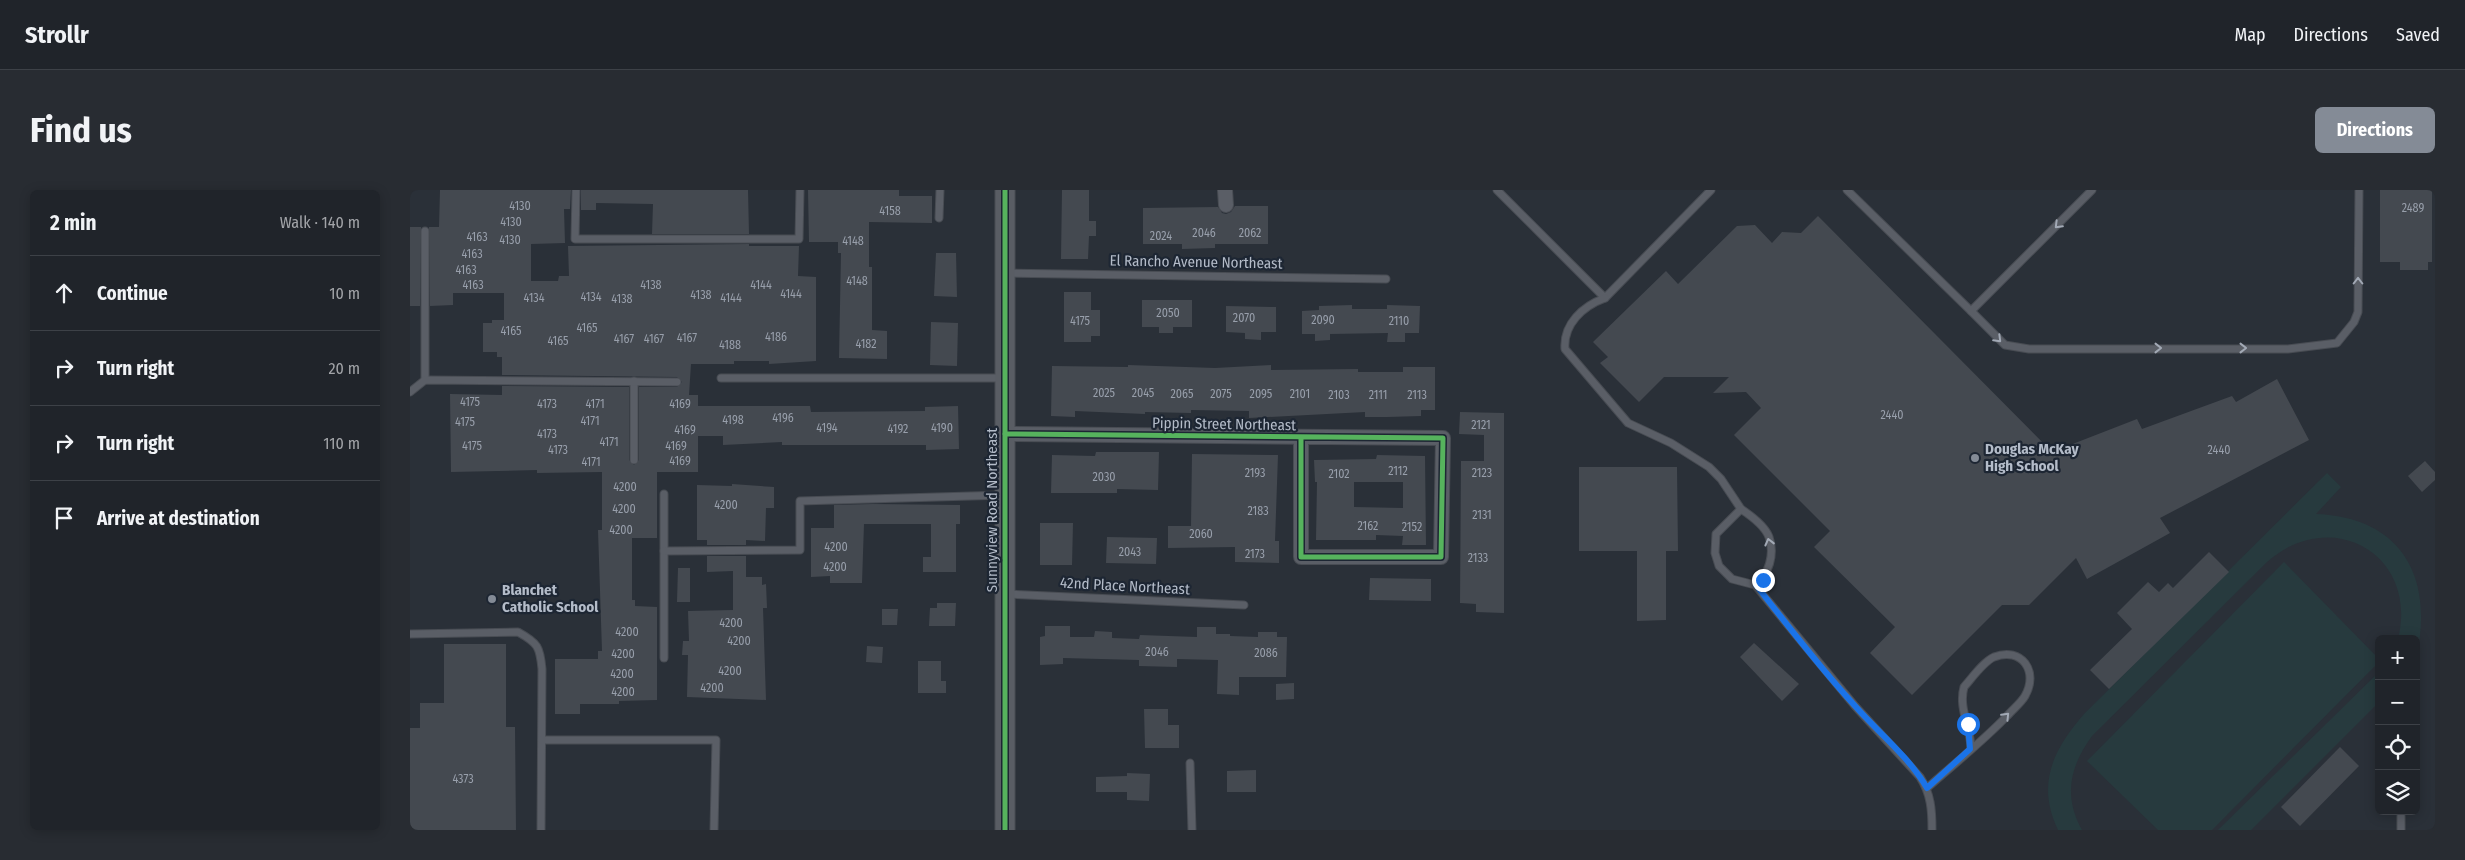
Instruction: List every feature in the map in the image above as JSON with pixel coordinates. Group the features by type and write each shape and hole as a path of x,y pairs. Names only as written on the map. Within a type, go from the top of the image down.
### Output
{"main road":[{"name":"Sunnyview Road Northeast","path":"1005,190 1005,830"}],"street":[{"path":"1225,190 1226,206"},
{"name":"Pippin Street Northeast","path":"1005,434 1443,438 1441,557 1301,557 1301,438"}],"lane":[{"path":"576,190 575,239 799,239 800,190"},
{"path":"939,218 940,190"},
{"path":"1497,190 1605,298"},
{"path":"1711,190 1605,298 1591,302 1571,322 1564,338 1566,349 1628,423 1671,443 1709,467 1721,479 1741,508 1752,516 1769,536 1771,547 1770,565 1763,580 1756,585"},
{"path":"1847,190 2005,346 2029,349 2288,349 2336,342 2354,322 2358,312 2359,190"},
{"path":"1970,311 2092,190"},
{"path":"425,231 425,380"},
{"name":"El Rancho Avenue Northeast","path":"1005,273 1386,278"},
{"path":"721,378 1005,378"},
{"path":"410,392 425,380 677,382"},
{"path":"634,381 634,460"},
{"path":"664,494 664,658"},
{"path":"664,551 800,550 800,501 1005,495"},
{"path":"1741,508 1716,534 1714,553 1719,566 1732,579 1756,585 1812,656 1911,766 1927,788 1931,803 1932,830"},
{"name":"42nd Place Northeast","path":"1004,594 1244,605"},
{"path":"410,634 518,632 532,640 540,650 542,669 541,830"},
{"path":"1927,788 1970,749 2024,698 2030,686 2031,674 2025,663 2016,656 2003,655 1992,658 1964,687 1963,710 1971,738 1970,749"},
{"path":"542,740 716,740 714,830"},
{"path":"1190,762 1192,830"},
{"path":"2401,816 2401,830"}],"green space":[{"path":"2327,473 2341,487 2316,514 2345,518 2370,526 2390,540 2405,557 2415,578 2420,602 2420,635 2398,635 2401,609 2396,584 2383,563 2365,548 2343,539 2318,538 2292,545 2267,562 2092,736 2078,759 2072,782 2072,805 2082,830 2058,830 2048,798 2051,768 2056,754 2073,727"},
{"path":"2284,562 2375,655 2375,666 2212,830 2158,830 2087,761"},
{"path":"2375,676 2375,706 2251,830 2218,830"}],"building":[{"path":"440,190 571,190 570,209 564,209 565,243 531,244 531,281 558,281 559,276 569,276 568,246 749,244 749,246 799,246 798,276 816,277 816,361 769,364 769,361 734,361 734,364 691,364 689,395 698,395 698,406 810,406 811,412 925,411 925,407 958,406 959,449 926,450 926,445 782,445 782,442 723,445 723,436 698,436 698,472 657,472 657,538 632,538 632,600 635,600 635,606 657,607 657,700 619,701 619,704 580,704 580,714 555,714 555,659 598,659 598,651 602,651 598,530 602,530 602,472 537,473 537,470 451,472 450,394 502,395 502,386 629,387 629,460 634,465 639,460 639,387 677,387 682,382 677,377 502,375 502,357 497,357 497,352 483,352 483,323 492,323 492,320 504,320 504,293 453,293 453,305 430,306 429,227 439,227"},
{"path":"581,190 748,190 749,234 652,234 653,204 596,203 596,210 581,210"},
{"path":"808,190 899,190 899,196 932,196 932,223 869,222 869,267 872,267 872,330 887,331 887,359 839,358 841,253 838,253 838,242 809,242"},
{"path":"1062,190 1089,190 1089,221 1096,221 1096,236 1089,236 1088,259 1061,259"},
{"path":"2380,190 2432,190 2432,262 2428,262 2428,270 2400,270 2400,262 2380,262"},
{"path":"1235,206 1268,206 1268,244 1215,244 1215,248 1182,249 1182,244 1143,244 1143,208 1218,207 1222,213 1226,214 1231,212"},
{"path":"1818,216 2052,452 2137,419 2142,429 2232,396 2236,402 2277,379 2309,440 2160,518 2170,533 2087,579 2076,558 2029,605 2002,605 1912,695 1870,653 1895,627 1814,547 1830,531 1734,435 1761,408 1746,392 1713,393 1729,377 1664,377 1639,402 1600,363 1608,357 1593,342 1666,271 1678,284 1737,226 1755,225 1772,243 1782,232 1801,233"},
{"path":"410,227 421,227 420,306 410,306"},
{"path":"936,253 956,253 957,297 934,296"},
{"path":"1064,292 1091,292 1091,310 1100,310 1100,336 1091,336 1091,342 1064,342"},
{"path":"1142,300 1192,300 1192,327 1173,327 1173,333 1159,333 1159,327 1142,327"},
{"path":"1352,305 1352,309 1387,309 1387,305 1420,306 1419,333 1405,333 1405,342 1387,342 1388,333 1330,334 1330,340 1315,341 1315,334 1302,334 1302,311 1319,310 1319,306"},
{"path":"1226,306 1276,307 1276,332 1261,332 1261,340 1245,339 1245,333 1226,332"},
{"path":"931,322 958,323 957,366 930,365"},
{"path":"1128,365 1215,368 1271,365 1271,370 1358,369 1358,372 1403,372 1403,367 1435,367 1435,410 1421,410 1421,416 1387,417 1365,417 1365,412 1249,418 1249,411 1191,410 1191,413 1145,412 1145,414 1075,411 1075,417 1051,416 1052,366 1128,367"},
{"path":"1460,412 1504,413 1504,613 1476,612 1476,604 1460,603 1461,461 1484,461 1484,435 1459,434"},
{"path":"1096,452 1159,452 1158,490 1117,489 1117,493 1051,493 1052,455 1095,456"},
{"path":"1192,454 1278,455 1275,541 1279,541 1279,563 1235,562 1235,547 1168,548 1168,526 1191,526"},
{"path":"1377,455 1425,456 1426,545 1402,545 1403,536 1376,535 1376,540 1316,540 1317,482 1315,482 1314,460 1376,459","holes":["1354,482 1403,482 1403,508 1354,507"]},
{"path":"2425,461 2435,472 2435,480 2422,492 2408,476"},
{"path":"1579,467 1677,467 1678,551 1666,551 1666,620 1637,621 1637,551 1579,551"},
{"path":"732,484 774,487 774,508 766,508 765,541 746,540 746,545 707,545 707,540 697,540 697,485 732,486"},
{"path":"834,505 960,505 960,524 956,524 956,572 923,572 923,557 931,557 931,524 864,524 862,583 830,583 830,576 811,577 811,528 834,528"},
{"path":"1040,523 1073,523 1072,565 1040,565"},
{"path":"1107,537 1157,538 1156,564 1106,563"},
{"path":"2209,552 2229,572 2109,689 2090,670 2132,629 2117,613 2148,582 2159,592 2168,583 2173,588"},
{"path":"707,556 746,556 746,577 762,577 762,585 766,584 767,608 763,608 766,700 687,697 688,655 682,655 683,641 689,641 688,611 733,610 733,571 707,572"},
{"path":"678,568 690,568 690,602 677,602"},
{"path":"1370,578 1431,579 1431,601 1369,600"},
{"path":"937,603 956,603 955,626 929,626 930,608 937,608"},
{"path":"882,609 898,609 897,625 882,625"},
{"path":"1045,626 1070,626 1070,637 1094,637 1095,631 1112,632 1112,638 1139,639 1140,635 1197,637 1197,627 1216,627 1216,634 1230,634 1230,636 1258,637 1258,632 1277,632 1277,637 1287,637 1286,677 1239,677 1239,695 1217,694 1218,660 1177,659 1177,667 1139,666 1139,660 1063,658 1063,664 1040,665 1040,637 1045,636"},
{"path":"1754,643 1799,684 1782,701 1740,657"},
{"path":"444,644 506,644 506,727 515,727 516,830 410,830 410,728 420,728 420,703 444,703"},
{"path":"867,646 883,647 882,663 866,662"},
{"path":"918,661 941,661 941,681 946,681 946,693 918,693"},
{"path":"1294,683 1294,699 1276,700 1276,684"},
{"path":"1144,709 1168,709 1168,725 1179,725 1179,748 1145,748"},
{"path":"2340,747 2359,766 2300,826 2281,807"},
{"path":"1256,770 1256,792 1227,792 1227,771"},
{"path":"1127,773 1150,774 1149,801 1127,800 1127,792 1096,792 1096,777 1127,776"}],"cycle path":[{"path":"1005,190 1005,830"},
{"path":"1005,434 1443,438 1441,557 1301,557 1301,438"}],"place":[{"name":"Douglas McKay High School","path":"1975,458"},
{"name":"Blanchet Catholic School","path":"492,599"}],"route":[{"path":"1763,580 1756,585 1812,656 1911,766 1927,788 1970,749 1971,738 1968,724"}]}
